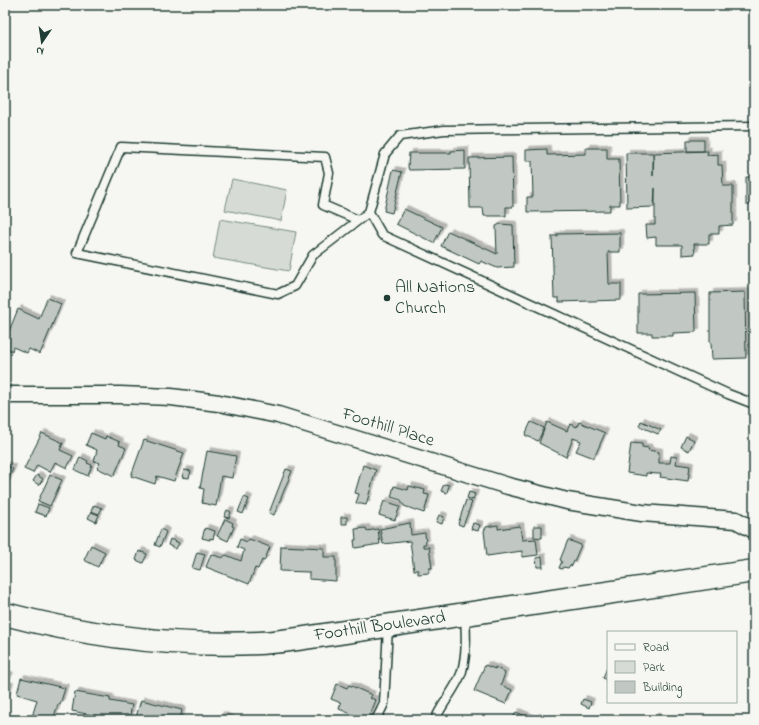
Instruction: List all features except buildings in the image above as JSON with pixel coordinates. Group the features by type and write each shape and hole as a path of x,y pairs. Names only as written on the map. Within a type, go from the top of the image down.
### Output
{"main road":[{"name":"Foothill Boulevard","path":"5,614 104,635 180,643 260,643 388,626 754,571"}],"street":[{"name":"Foothill Place","path":"5,395 120,395 219,403 278,415 508,486 567,501 642,513 736,520 754,530"}],"lane":[{"path":"358,220 323,205 329,173 325,157 121,147 76,253 278,294 295,286 313,255 369,212 385,154 400,136 444,130 754,126"},
{"path":"369,212 382,235 721,391 754,404"},
{"path":"435,720 440,708 462,672 466,640 465,614"},
{"path":"376,720 384,704 388,626"}],"green space":[{"path":"232,179 287,190 281,221 225,210"},
{"path":"220,219 296,232 289,271 213,258"}],"place":[{"name":"All Nations Church","path":"387,298"}]}
